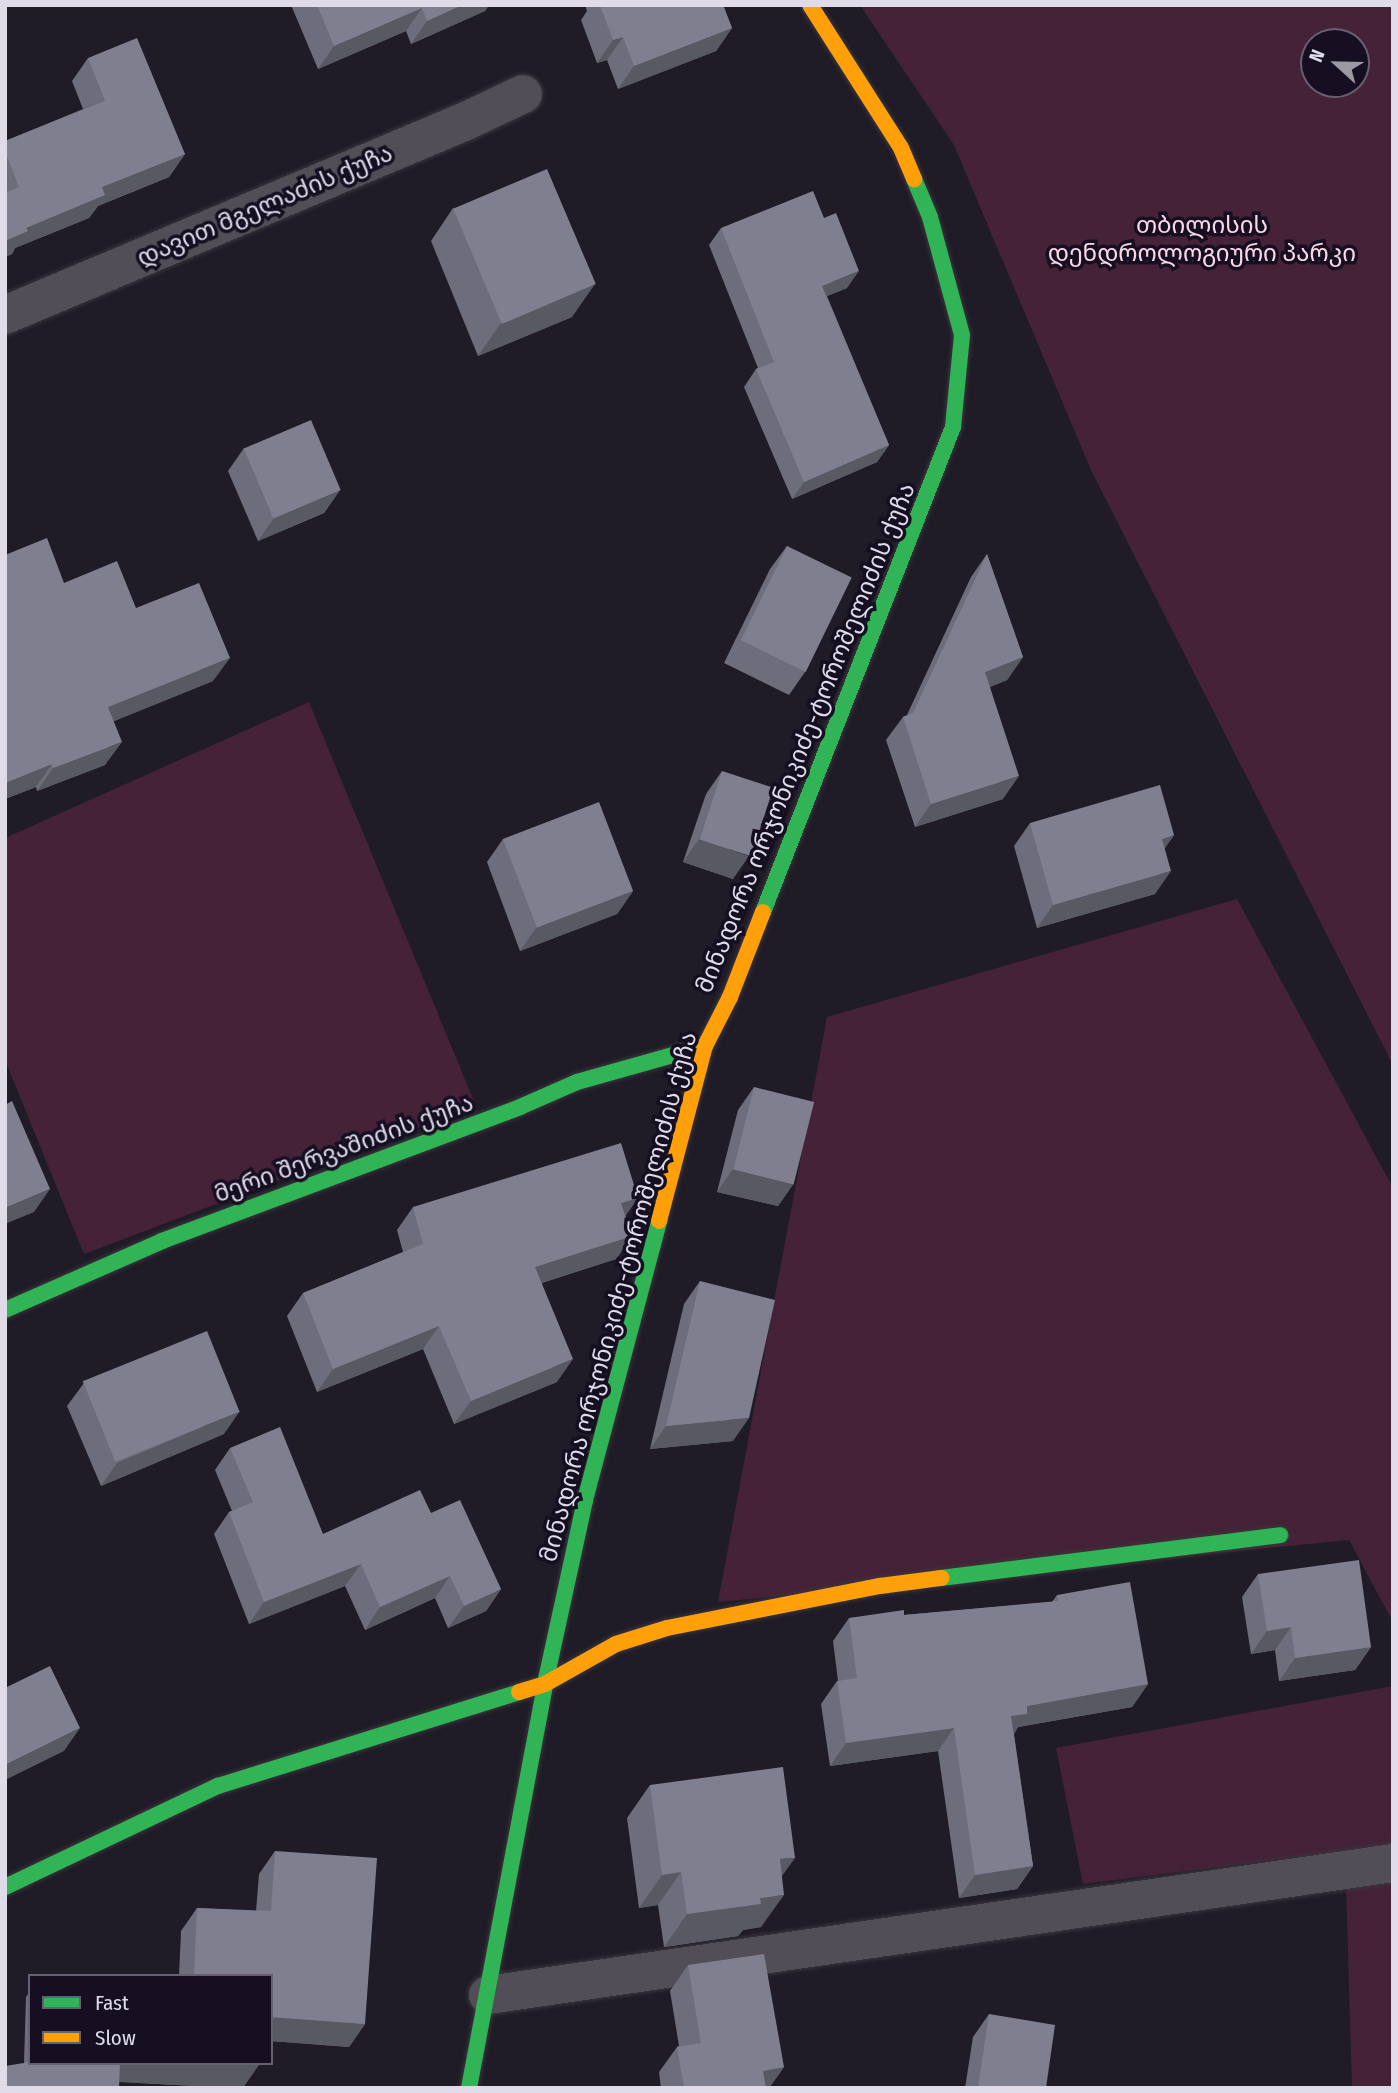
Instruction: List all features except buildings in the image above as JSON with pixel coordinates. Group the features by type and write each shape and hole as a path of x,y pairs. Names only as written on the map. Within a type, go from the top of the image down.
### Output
{"street":[{"name":"მინადორა ორჯონიკიძე-ტოროშელიძის ქუჩა","path":"469,2088 545,1684 585,1500 705,1046 730,998 953,427 962,335 930,217 901,148 810,5"},
{"name":"დავით მგელაძის ქუჩა","path":"5,315 466,121 523,94"},
{"name":"მერი შერვაშიძის ქუჩა","path":"5,1310 162,1241 494,1117 577,1082 705,1046"},
{"path":"5,1888 218,1786 545,1684 616,1644 667,1628 880,1586 1280,1535"},
{"path":"488,1995 1393,1863"}],"green space":[{"name":"თბილისის დენდროლოგიური პარკი","path":"860,5 1393,5 1393,1065 1091,470 954,145"},
{"path":"309,702 476,1106 84,1254 5,1060 5,838"},
{"path":"1237,899 1393,1188 1393,1622 1349,1540 718,1602 827,1017"},
{"path":"1393,1686 1393,2088 1352,2088 1345,1851 1083,1884 1056,1748"}],"traffic: fast":[{"path":"763,912 953,427 962,335 930,217 914,179"},
{"path":"5,1310 162,1241 520,1107 577,1082 705,1046"},
{"path":"469,2088 545,1684 585,1500 659,1221"},
{"path":"941,1578 1280,1535"},
{"path":"5,1887 218,1786 519,1692"}],"traffic: slow":[{"path":"810,5 901,148 914,179"},
{"path":"659,1221 705,1046 730,997 763,912"},
{"path":"519,1692 545,1684 616,1644 667,1628 880,1586 941,1578"}]}
